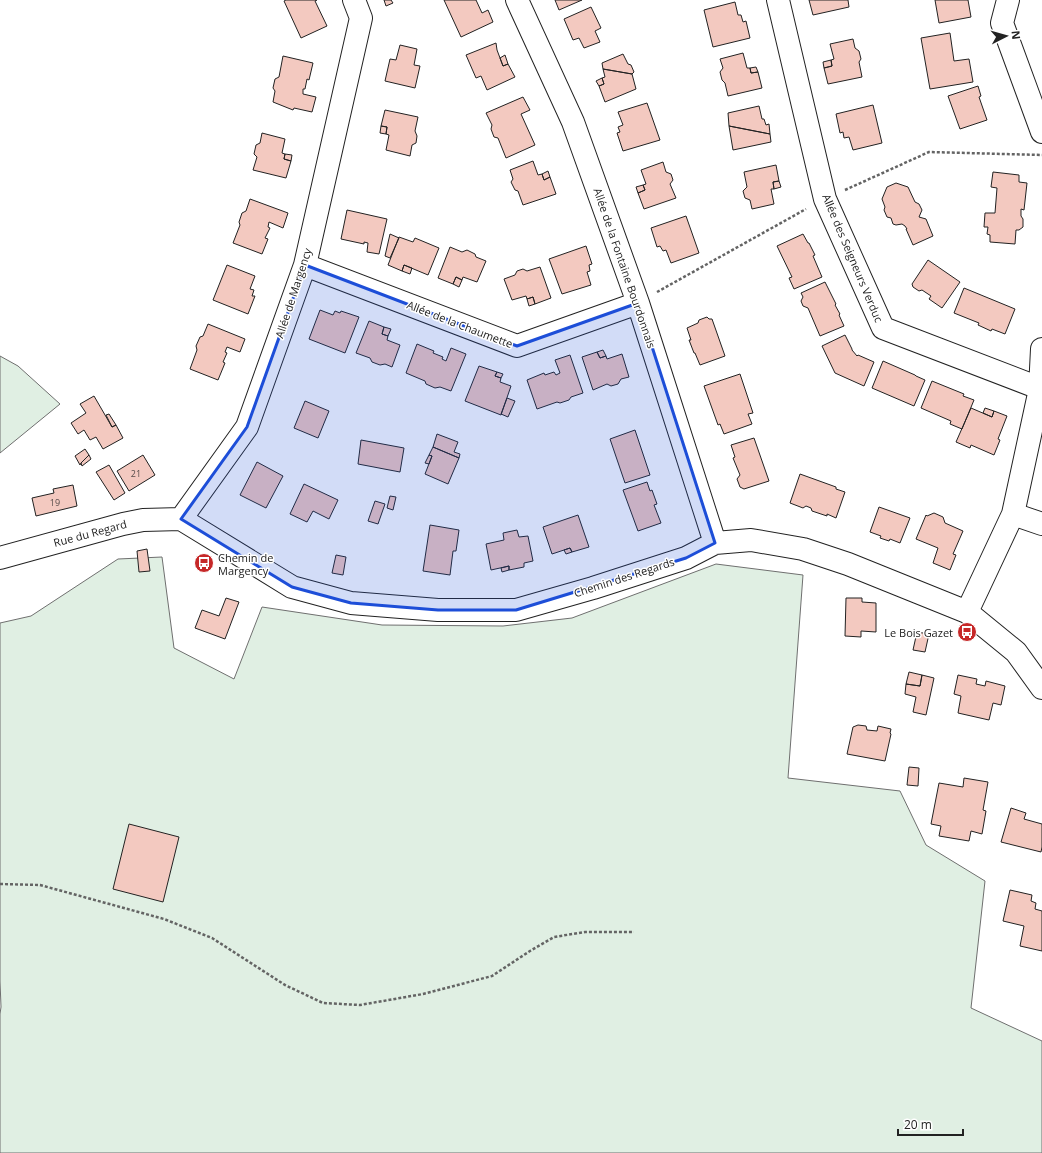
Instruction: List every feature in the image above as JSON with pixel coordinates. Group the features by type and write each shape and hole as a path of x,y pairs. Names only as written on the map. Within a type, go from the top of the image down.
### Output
{"street":[{"name":"Allée de Margency","path":"181,519 247,427 305,265 361,18 354,0"},
{"name":"Allée de la Fontaine Bourdonnais","path":"517,0 573,122 638,303 715,543"},
{"name":"Allée des Seigneurs Verduc","path":"778,0 825,198 883,328 1041,389"},
{"path":"1008,0 1002,23 1042,132"},
{"name":"Allée de la Chaumette","path":"305,265 517,346 638,303"},
{"path":"967,612 1013,514 1041,389 1042,349"},
{"path":"1013,514 1042,524"},
{"name":"Chemin des Regards","path":"181,519 292,587 351,603 438,610 516,610 593,588 686,558 715,543 751,540 803,549 848,564 967,612 1016,652 1042,688"},
{"name":"Rue du Regard","path":"0,558 129,522 181,519"}],"path":[{"path":"0,884 40,885 164,919 212,938 285,985 323,1003 360,1005 423,994 492,976 554,937 585,932 634,932"}],"highlighted area":[{"path":"305,265 517,346 638,303 715,543 686,558 516,610 438,610 351,603 292,587 181,519 247,427"}],"green space":[{"path":"0,356 18,366 60,404 0,453"},
{"path":"162,557 174,648 234,679 262,607 382,625 503,626 572,618 716,564 803,575 788,778 900,791 926,845 985,881 971,1008 1042,1041 1042,1153 0,1153 0,623 31,616 118,559"}],"building":[{"path":"317,0 315,1 327,26 301,38 284,1"},
{"path":"384,0 391,0 393,3 386,6"},
{"path":"444,0 476,0 482,13 488,10 493,22 461,37"},
{"path":"555,0 582,0 559,10"},
{"path":"809,0 848,0 849,7 813,15"},
{"path":"935,0 968,0 971,17 939,23"},
{"path":"735,2 738,15 741,15 743,22 746,21 750,38 713,47 704,10"},
{"path":"591,7 601,28 595,31 600,42 584,48 579,38 573,40 564,19"},
{"path":"950,33 954,61 969,59 973,82 930,89 921,38"},
{"path":"853,39 855,48 859,51 861,59 859,62 862,77 828,84 824,68 832,66 831,60 834,59 830,44"},
{"path":"496,43 503,66 508,64 515,77 487,90 481,76 476,78 466,55"},
{"path":"400,45 417,49 414,65 420,66 415,88 385,81 390,59 396,60"},
{"path":"743,53 747,68 750,68 751,73 758,72 762,88 728,96 725,83 722,80 720,72 723,68 720,59"},
{"path":"623,54 628,64 631,65 634,72 632,74 603,69 602,63"},
{"path":"505,55 508,64 503,66 500,58"},
{"path":"283,56 313,63 309,80 307,79 305,89 303,89 303,94 316,97 312,112 294,108 293,110 273,102 275,91 273,88 275,79 279,77"},
{"path":"831,60 832,66 824,68 823,62"},
{"path":"756,67 758,72 751,73 750,68"},
{"path":"603,69 632,74 636,89 605,102 599,86 604,84 602,78 605,77"},
{"path":"602,78 604,84 599,86 596,81"},
{"path":"978,86 981,96 979,97 987,120 960,129 948,96"},
{"path":"523,97 530,110 521,114 535,145 506,158 498,138 494,137 491,129 492,125 486,113"},
{"path":"647,103 660,140 623,151 617,133 620,132 618,127 623,125 618,112"},
{"path":"873,105 882,143 853,150 849,137 844,138 843,132 840,133 836,114"},
{"path":"759,106 762,119 764,119 766,125 769,124 770,134 729,126 728,113"},
{"path":"385,110 418,117 415,131 417,136 416,143 412,145 410,156 386,150 389,135 386,134 387,127 381,126"},
{"path":"381,126 387,127 386,134 380,133"},
{"path":"729,126 770,134 771,142 733,150"},
{"path":"262,133 285,139 282,153 285,154 284,159 291,161 286,178 253,170 257,157 254,154 256,145 260,143"},
{"path":"285,154 292,155 291,161 284,159"},
{"path":"533,161 538,175 542,174 544,180 550,177 556,194 523,205 518,191 515,190 511,182 513,179 510,170"},
{"path":"663,162 666,172 671,174 673,180 670,184 676,198 644,209 638,193 645,190 643,185 646,184 641,170"},
{"path":"776,165 779,181 773,182 774,189 771,189 774,204 752,209 750,200 745,198 743,191 747,187 744,172"},
{"path":"548,171 550,177 544,180 542,174"},
{"path":"993,172 1019,175 1019,182 1027,183 1024,210 1021,209 1023,227 1016,230 1015,244 990,242 990,235 987,234 988,227 984,227 985,213 995,213 997,188 991,187"},
{"path":"779,181 781,187 774,189 773,182"},
{"path":"896,183 908,187 915,202 919,204 922,210 919,217 926,219 933,236 913,245 905,226 902,224 893,224 891,218 887,217 882,199 887,187"},
{"path":"643,185 645,190 638,193 636,187"},
{"path":"250,199 288,213 283,228 269,222 268,227 270,228 265,238 268,239 262,254 233,243 240,225 239,222 242,213 246,211"},
{"path":"347,210 387,219 379,254 367,252 368,243 364,242 364,244 341,239"},
{"path":"686,216 699,253 671,263 666,250 663,251 660,246 657,247 651,228"},
{"path":"390,234 399,238 390,258 385,256"},
{"path":"803,234 815,255 813,256 822,277 794,289 789,278 792,277 777,246"},
{"path":"399,237 413,242 415,238 439,248 428,275 404,265 402,271 388,265"},
{"path":"586,246 592,264 589,265 590,271 587,272 591,285 562,294 549,259"},
{"path":"450,247 462,252 467,250 475,254 476,257 486,261 477,282 463,277 462,280 456,277 453,284 438,278"},
{"path":"928,260 960,282 942,308 929,299 931,296 922,290 919,291 913,287 912,284"},
{"path":"227,265 255,276 250,289 254,290 252,296 255,296 248,314 213,300"},
{"path":"404,265 412,268 410,274 402,271"},
{"path":"540,267 551,298 535,304 533,297 527,299 526,296 512,300 504,279 515,275 517,271 523,269 527,271"},
{"path":"456,277 462,280 459,287 453,284"},
{"path":"825,282 836,304 835,305 844,326 820,336 808,308 803,306 801,301 803,297 801,293"},
{"path":"964,288 1015,309 1005,334 992,329 991,331 978,325 979,323 954,313"},
{"path":"533,297 535,304 529,306 527,299"},
{"path":"320,310 333,315 335,311 340,313 341,311 359,317 345,353 309,339"},
{"path":"707,317 712,319 725,356 700,365 689,340 691,340 687,328 698,323 699,320"},
{"path":"369,321 384,327 382,334 388,336 387,340 400,345 392,367 385,364 380,365 372,362 370,358 356,353"},
{"path":"208,324 245,339 240,352 227,347 225,352 227,353 223,362 225,363 218,380 190,369 197,350 196,346 200,337 203,336"},
{"path":"384,327 391,329 388,336 382,334"},
{"path":"845,335 852,350 857,356 858,355 874,362 864,386 835,373 822,346"},
{"path":"417,344 434,351 433,353 443,357 442,359 446,361 451,348 466,354 451,391 440,387 435,388 426,384 425,381 406,373"},
{"path":"603,350 606,356 600,358 597,352"},
{"path":"597,352 600,358 606,356 607,359 622,354 629,377 621,379 618,384 611,386 607,384 593,390 582,357"},
{"path":"570,355 583,393 571,397 569,400 560,403 557,402 537,409 527,380 544,373 545,375 554,372 556,375 560,373 555,360"},
{"path":"883,361 925,380 914,406 872,388"},
{"path":"479,366 497,372 495,376 501,378 500,382 511,386 501,415 465,401"},
{"path":"497,372 503,374 501,378 495,376"},
{"path":"740,374 753,413 748,414 752,424 724,434 720,424 718,425 704,386"},
{"path":"932,381 964,394 963,396 974,400 962,429 950,424 951,421 921,408"},
{"path":"94,396 112,427 116,425 123,438 103,449 96,437 90,440 84,430 78,434 71,423 86,413 80,404"},
{"path":"507,398 515,401 508,417 501,414"},
{"path":"305,401 329,411 318,438 294,428"},
{"path":"971,408 992,417 994,411 1007,416 998,439 1000,440 994,455 971,445 970,448 956,442"},
{"path":"985,408 994,411 992,417 983,413"},
{"path":"109,414 116,425 112,427 106,415"},
{"path":"635,430 650,475 625,483 610,439"},
{"path":"437,434 458,442 454,452 460,454 459,458 433,447"},
{"path":"754,438 769,481 744,489 740,487 737,479 740,475 733,458 735,457 731,445"},
{"path":"361,440 404,448 400,472 358,464"},
{"path":"433,447 459,458 448,484 425,474 432,456 429,455"},
{"path":"85,449 89,455 80,465 75,456"},
{"path":"89,455 91,459 82,466 81,463"},
{"path":"143,455 155,475 129,491 117,471"},
{"path":"429,455 432,456 429,464 425,463"},
{"path":"257,462 283,476 266,508 240,495"},
{"path":"109,465 125,493 114,500 96,472"},
{"path":"800,474 836,487 836,489 845,492 836,518 827,514 827,516 812,511 811,508 806,506 803,508 790,503"},
{"path":"647,482 650,491 652,490 657,504 654,505 661,523 638,531 623,490"},
{"path":"304,484 338,500 329,519 313,511 307,522 290,514"},
{"path":"73,485 77,506 36,516 32,498 54,493 53,489"},
{"path":"390,496 396,497 393,510 387,508"},
{"path":"375,501 385,504 378,524 368,521"},
{"path":"879,507 910,518 900,543 890,539 889,541 880,538 881,536 870,532"},
{"path":"934,513 943,517 945,523 963,531 953,554 956,555 950,570 933,563 938,548 916,539 926,515 927,516"},
{"path":"578,515 589,547 572,552 570,548 552,554 543,527"},
{"path":"430,525 459,530 456,551 453,551 450,575 423,571"},
{"path":"517,530 519,537 528,536 533,561 524,563 524,567 509,570 509,566 491,570 486,544 504,540 503,533"},
{"path":"570,548 572,552 566,554 564,550"},
{"path":"147,549 150,571 139,572 137,551"},
{"path":"336,555 346,557 343,575 332,573"},
{"path":"509,566 509,570 502,572 501,568"},
{"path":"226,598 239,602 225,639 195,628 202,610 219,616"},
{"path":"846,598 862,598 862,602 876,603 876,632 861,631 861,637 845,636"},
{"path":"917,632 929,634 925,652 913,650"},
{"path":"909,672 922,675 920,686 906,684"},
{"path":"922,675 934,678 926,715 913,712 916,697 905,694 906,684 920,686"},
{"path":"958,675 977,679 976,684 985,686 986,681 1005,686 1001,705 993,703 989,720 958,713 961,696 954,694"},
{"path":"858,725 866,726 867,730 877,731 878,726 891,729 885,761 847,754 853,727"},
{"path":"909,767 919,768 918,786 907,785"},
{"path":"964,778 988,782 983,810 986,811 982,834 971,831 969,841 939,836 941,826 931,824 939,783 963,787"},
{"path":"1011,808 1026,813 1024,819 1042,824 1041,852 1001,842"},
{"path":"129,824 179,837 163,902 113,889"},
{"path":"1010,890 1032,895 1031,901 1036,903 1035,909 1042,911 1042,951 1020,946 1024,926 1003,921"}],"place":[{"name":"Chemin de Margency","path":"204,563"},
{"name":"Le Bois Gazet","path":"967,632"}]}
